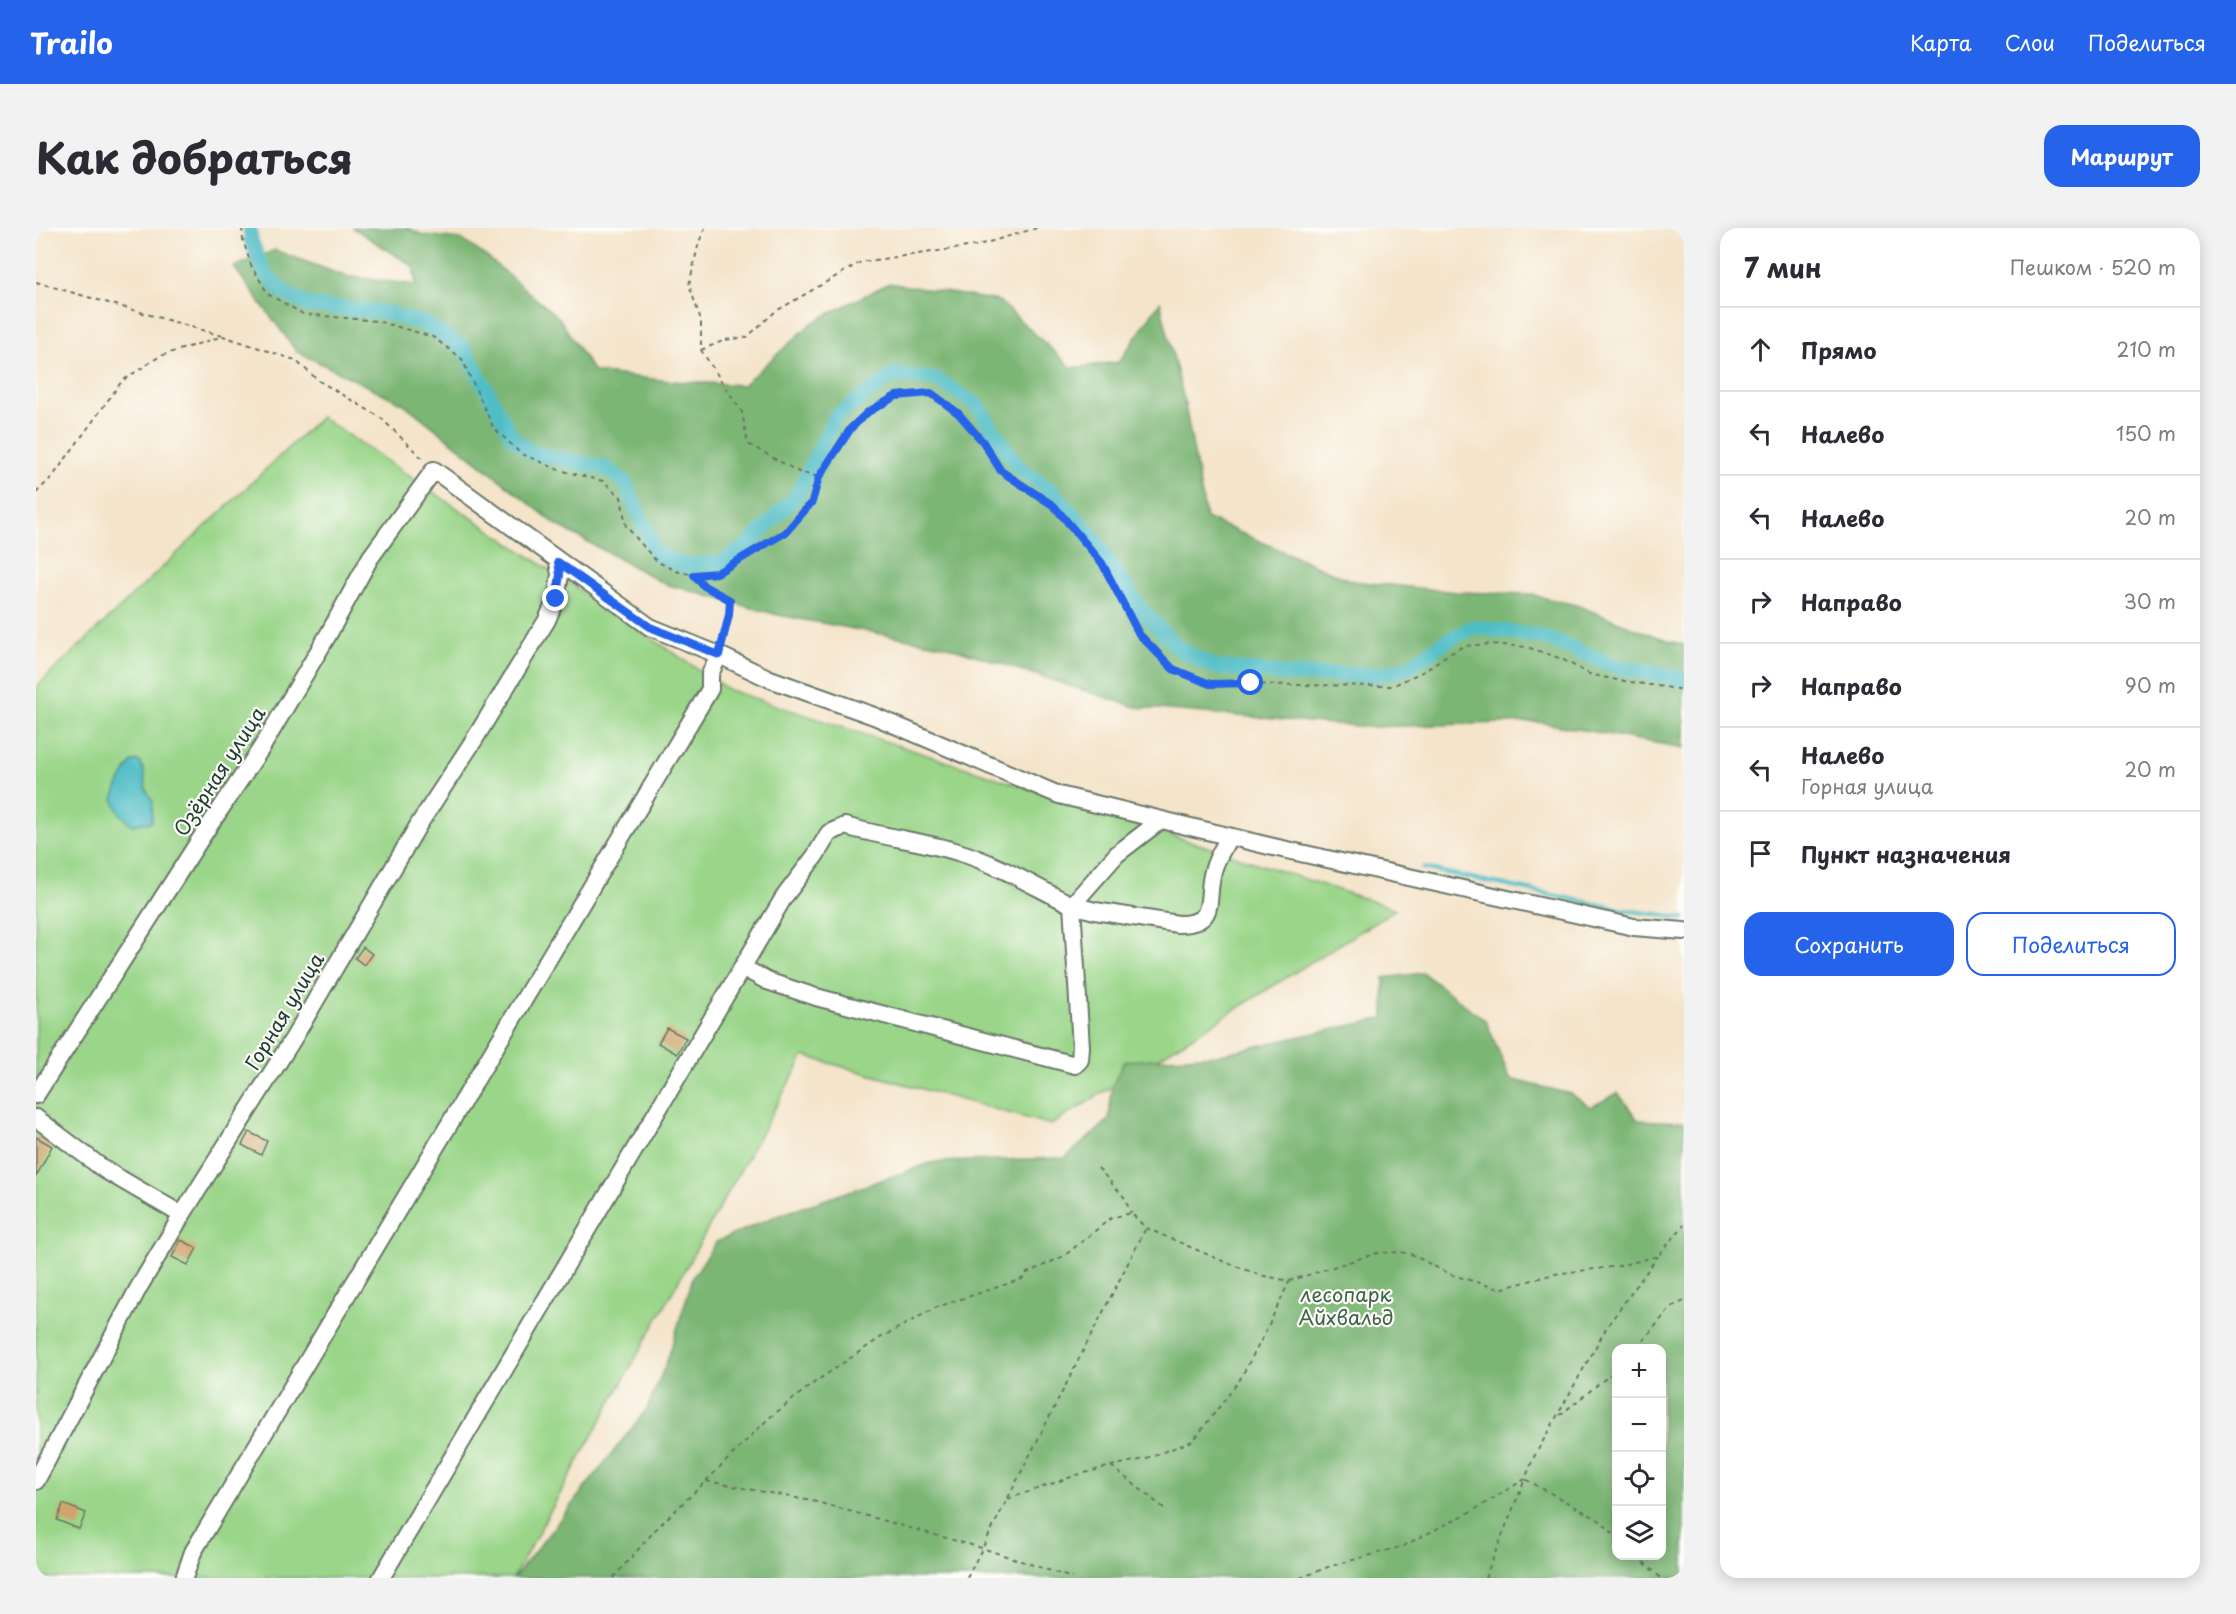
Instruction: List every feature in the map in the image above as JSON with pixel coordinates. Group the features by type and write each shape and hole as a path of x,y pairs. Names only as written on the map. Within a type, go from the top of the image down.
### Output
{"street":[{"path":"434,470 650,627 770,679 874,716 1059,795 1229,837 1634,927 1684,931"},
{"name":"Озёрная улица","path":"36,1095 262,747 370,558 434,470"},
{"name":"Горная улица","path":"36,1481 139,1287 293,1039 419,824 474,741 547,620 556,599 560,575 558,562"},
{"path":"184,1578 193,1552 710,689 710,674 719,655"},
{"path":"742,967 767,981 816,998 1075,1065 1080,1060 1081,1047 1072,905 1117,854 1161,820"},
{"path":"381,1578 784,897 829,833 845,826 958,852 1072,905 1095,911 1178,924 1191,924 1203,919 1209,908 1213,868 1229,837"},
{"path":"36,1118 105,1170 182,1215"}],"path":[{"path":"242,228 243,240 251,265 268,294 303,314 377,321 434,337 462,359 493,427 520,453 559,470 603,481 621,497 626,526 656,561 676,571 694,575 717,573 786,532 812,502 819,477 851,428 868,412 896,396 931,393 958,413 983,442 1001,471 1054,506 1102,563 1139,634 1173,669 1210,684 1392,686 1424,671 1464,646 1490,644 1527,647 1562,659 1589,674 1684,690"},
{"path":"705,228 688,285 701,320 701,350 742,412 748,444 799,472 819,477"},
{"path":"701,350 725,340 747,337 776,311 861,262 975,246 1037,228"},
{"path":"36,282 223,336 295,360 319,381 380,417 434,470"},
{"path":"36,493 53,476 122,381 160,356 223,336"},
{"path":"694,575 704,586 730,600 729,615 719,655"},
{"path":"1098,1168 1124,1197 1131,1213 1146,1228 1260,1275 1289,1281 1377,1253 1400,1252 1411,1254 1449,1274 1500,1289 1554,1274 1619,1266 1658,1256"},
{"path":"613,1578 658,1527 769,1418 815,1382 880,1338 937,1307 1022,1279 1027,1273 1064,1256 1111,1218 1131,1213"},
{"path":"1485,1578 1534,1457 1608,1325 1658,1256 1684,1225"},
{"path":"967,1578 1146,1228"},
{"path":"1008,1499 1111,1466 1144,1460 1193,1441 1239,1381 1289,1281"},
{"path":"1640,1344 1671,1307 1684,1301"},
{"path":"1558,1417 1612,1374"},
{"path":"1111,1466 1165,1509"},
{"path":"1525,1479 1599,1520 1612,1532"},
{"path":"1300,1578 1328,1567 1403,1546 1474,1510 1525,1479"},
{"path":"706,1481 817,1502 982,1548 1072,1578"},
{"path":"1641,1560 1661,1578"}],"green space":[{"path":"353,228 408,228 423,235 461,239 487,257 559,318 594,372 669,381 743,385 813,322 889,283 999,301 1072,368 1119,362 1160,302 1184,400 1206,518 1352,581 1456,592 1528,594 1576,605 1684,645 1684,748 1538,722 1368,727 1135,707 947,646 778,615 665,584 557,525 404,404 297,352 234,267 275,250 344,276 416,285 413,266"},
{"path":"321,417 729,690 1396,909 1051,1125 804,1056 513,1578 36,1578 36,687"},
{"name":"лесопарк Айхвальд","path":"1423,973 1486,1021 1510,1079 1571,1094 1591,1107 1618,1093 1638,1120 1684,1122 1684,1578 514,1578 647,1409 668,1358 693,1277 716,1242 771,1218 934,1162 1065,1158 1109,1120 1112,1086 1124,1061 1216,1055 1384,1018 1384,978"}],"water":[{"path":"139,761 144,771 146,789 153,802 152,822 132,825 120,814 113,799 129,766 132,762"}],"building":[{"path":"363,947 372,954 364,965 355,958"},
{"path":"667,1028 686,1038 677,1054 658,1043"},
{"path":"249,1132 267,1141 261,1155 242,1145"},
{"path":"36,1137 52,1146 36,1177"},
{"path":"181,1240 197,1248 188,1265 172,1257"},
{"path":"63,1504 86,1513 79,1529 57,1520"}],"waterway":[{"path":"250,228 251,240 264,272 283,292 308,305 383,312 428,325 464,348 512,437 532,453 605,468 625,482 656,554 685,566 723,562 749,544 797,495 835,417 894,375 937,380 977,405 1018,467 1053,492 1092,536 1140,608 1179,649 1214,667 1293,675 1381,674 1409,667 1446,641 1474,627 1543,637 1618,667 1684,679"},
{"path":"1423,868 1624,910 1684,918"}],"route":[{"path":"556,599 560,575 558,562 650,627 719,655 729,615 730,600 704,586 694,575 707,572 717,573 786,532 812,502 819,477 851,428 868,412 896,396 931,393 958,413 983,442 1001,471 1054,506 1078,533 1102,563 1139,634 1173,669 1210,684 1251,683"}]}
